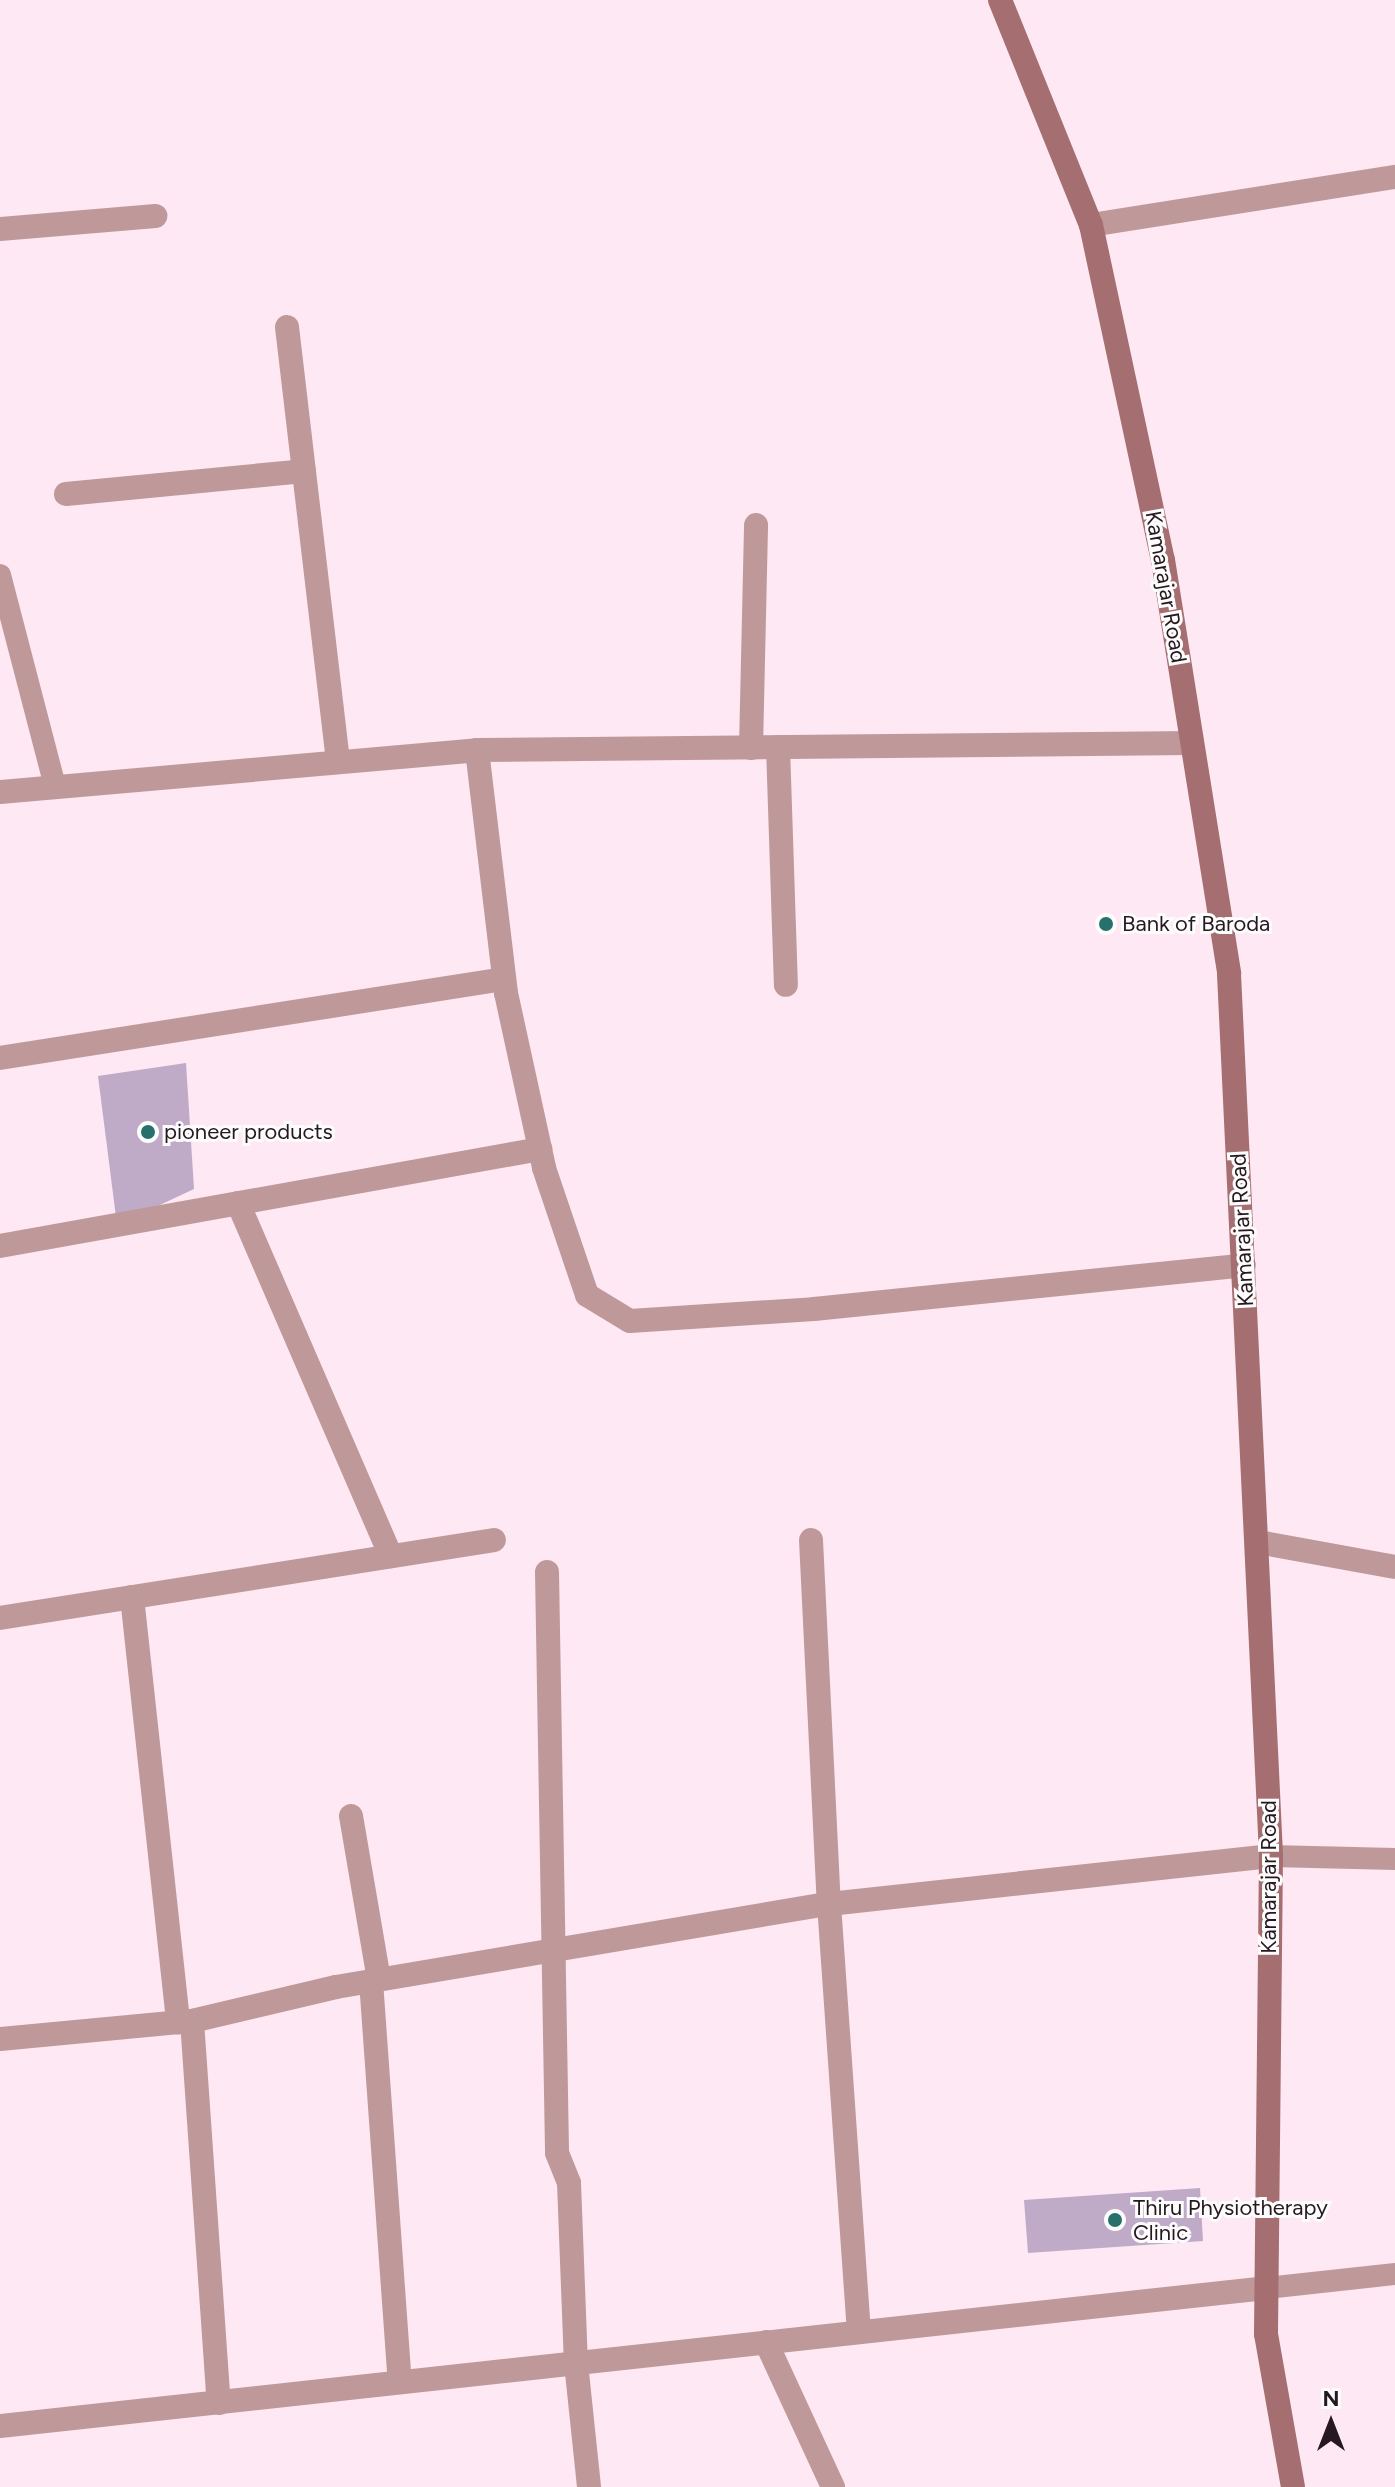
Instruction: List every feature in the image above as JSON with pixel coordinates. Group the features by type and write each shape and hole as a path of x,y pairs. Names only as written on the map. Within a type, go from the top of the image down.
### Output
{"main road":[{"name":"Kamarajar Road","path":"1000,0 1091,225 1163,560 1229,974 1271,1856 1266,2334 1293,2487"}],"street":[{"path":"1091,225 1395,177"},
{"path":"0,229 155,216"},
{"path":"287,327 338,762"},
{"path":"66,494 304,471"},
{"path":"751,748 756,525"},
{"path":"0,792 477,750 1192,743"},
{"path":"778,747 786,985"},
{"path":"477,750 504,979 540,1149 587,1295 630,1321 814,1309 1244,1265"},
{"path":"0,1058 504,979"},
{"path":"0,1246 540,1149"},
{"path":"238,1203 391,1556"},
{"path":"0,1618 494,1540"},
{"path":"811,1540 829,1904 859,2332"},
{"path":"1258,1542 1395,1567"},
{"path":"547,1572 557,1950 557,2153 569,2183 576,2363 589,2487"},
{"path":"132,1597 185,2022 219,2403"},
{"path":"351,1816 375,1980 400,2382"},
{"path":"0,2039 185,2022 375,1980 829,1904 1271,1856"},
{"path":"0,2426 1266,2288"},
{"path":"766,2342 833,2487"}],"lane":[{"path":"0,575 55,786"},
{"path":"1271,1856 1395,1859"},
{"path":"1266,2288 1395,2274"}],"building":[{"name":"pioneer products","path":"186,1063 194,1189 117,1225 98,1076"},
{"path":"1200,2188 1203,2241 1028,2253 1024,2200"}],"place":[{"name":"Bank of Baroda","path":"1106,924"},
{"name":"pioneer products","path":"148,1132"},
{"name":"Thiru Physiotherapy Clinic","path":"1115,2220"}]}
